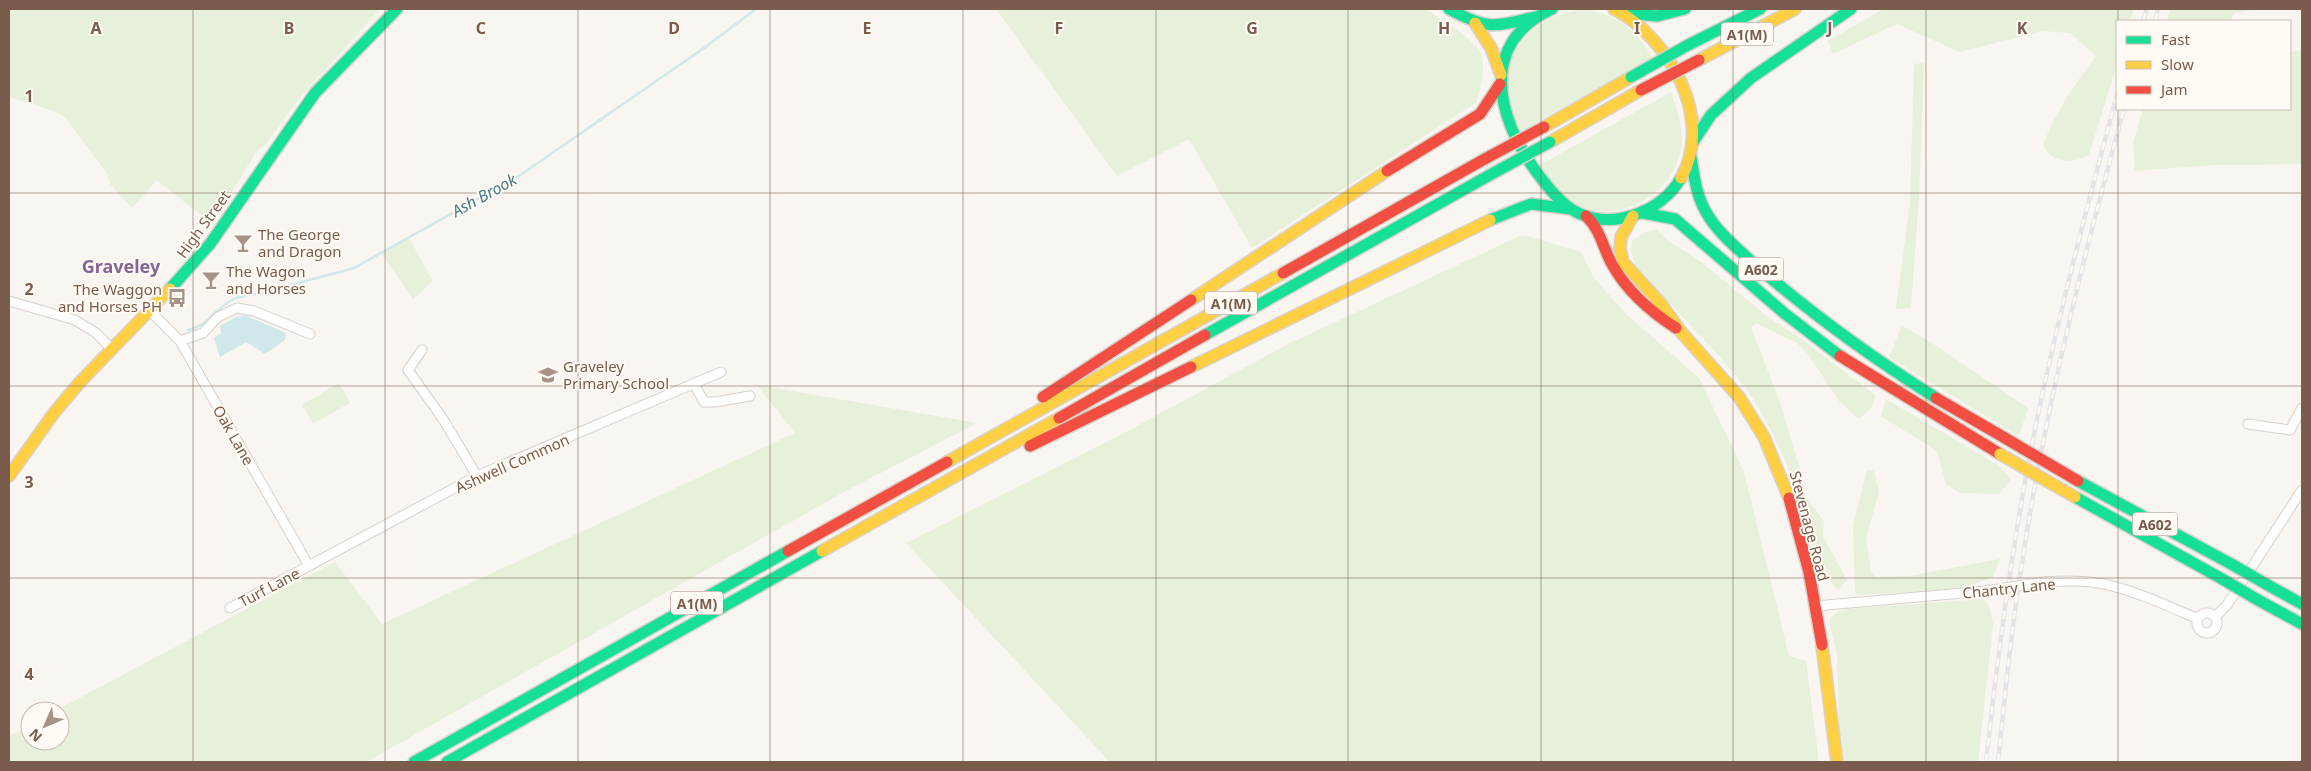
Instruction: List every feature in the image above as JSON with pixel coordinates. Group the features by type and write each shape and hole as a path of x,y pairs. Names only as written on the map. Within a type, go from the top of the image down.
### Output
{"main road":[{"name":"High Street","path":"9,476 54,413 210,244 315,94 397,9"},
{"path":"1449,9 1474,23 1499,26 1546,11"},
{"path":"1619,10 1657,16 1686,9"},
{"name":"A1(M)","path":"414,762 1688,45 1760,9"},
{"name":"A1(M)","path":"447,762 1488,176 1642,90 1795,9"},
{"path":"1693,142 1711,115 1751,78 1851,9"},
{"path":"950,480 1007,457 1114,406 1453,237 1531,204 1571,209 1586,216 1613,218 1638,214 1660,203 1668,196 1683,175 1691,157 1694,125 1690,110 1671,67 1651,38 1619,10"},
{"path":"1500,80 1505,57 1512,41 1521,29 1546,11"},
{"path":"1474,23 1490,45 1496,58 1506,115 1526,158 1543,181 1571,209"},
{"name":"A1(M)","path":"980,443 1089,365 1409,157 1480,114 1500,80"},
{"name":"A602","path":"1691,157 1696,185 1702,202 1709,218 1720,231 1799,304 1867,355 2078,481 2302,604"},
{"name":"A602","path":"1638,214 1669,217 1687,228 1784,313 1833,352 1888,388 2075,497 2302,624"},
{"name":"Stevenage Road","path":"1638,214 1622,234 1620,254 1629,269 1667,311 1679,330 1722,374 1739,398 1772,451 1792,503 1815,606 1837,762"},
{"name":"Stevenage Road","path":"1586,216 1598,229 1606,252 1621,279 1660,318 1679,330"}],"street":[{"path":"9,301 75,320 96,333 112,349"},
{"path":"180,341 203,333 218,317 237,308 254,310 310,334"},
{"name":"Oak Lane","path":"150,311 180,341 309,566"},
{"path":"422,350 408,370 443,419 477,476"},
{"name":"Ashwell Common","path":"309,566 477,476 720,372"},
{"path":"694,384 704,402 716,402 750,396"},
{"path":"2248,424 2290,430 2302,408"},
{"path":"2214,617 2227,605 2302,490"},
{"name":"Turf Lane","path":"230,608 309,566"},
{"name":"Chantry Lane","path":"1815,606 1986,591 2043,582 2079,581 2105,584 2198,619"},
{"path":"2206,614 2214,617 2216,627 2208,633 2200,630 2197,625 2198,619 2206,614"}],"green space":[{"path":"9,9 380,9 298,100 265,145 257,151 212,224 157,180 132,208 110,184 108,175 65,117 54,111 9,97"},
{"path":"996,9 1425,9 1455,28 1476,46 1482,58 1482,77 1477,102 1252,248 1189,139 1117,176"},
{"path":"1883,9 2134,9 2130,20 2116,20 2116,67 2089,155 2070,161 2064,161 2052,156 2043,146 2060,110 2096,56 2070,33 2042,31 1960,52 1897,24 1833,54 1828,41"},
{"path":"2170,9 2259,9 2234,13 2230,20 2167,20"},
{"path":"1587,10 1608,16 1626,26 1647,48 1653,58 1519,132 1510,107 1507,91 1508,74 1512,59 1519,45 1529,33 1556,16"},
{"path":"2302,50 2302,164 2215,165 2133,171 2135,164 2133,143 2143,110 2291,110 2291,52"},
{"path":"1924,63 1919,196 1911,308 1896,309 1910,202 1914,64"},
{"path":"1671,92 1682,132 1681,147 1676,166 1666,182 1652,195 1635,205 1617,210 1598,211 1580,206 1563,196 1538,166"},
{"path":"1656,229 1668,241 1700,261 1768,317 1800,338 1875,395 1871,409 1859,419 1839,401 1808,354 1797,343 1756,323 1751,328 1780,402 1806,490 1798,491 1766,421 1741,382 1636,265 1631,252 1632,241 1644,233"},
{"path":"1520,236 1531,237 1581,252 1594,278 1626,314 1699,378 1744,472 1789,656 1806,661 1819,762 1110,762 906,543 1115,438 1288,344"},
{"path":"409,238 433,281 413,299 382,254"},
{"path":"1902,326 1929,341 2028,408 2019,436 1889,357"},
{"path":"339,383 350,403 313,424 302,405"},
{"path":"757,385 977,423 844,492 366,762 9,762 9,736 20,730 20,751 70,751 70,703 335,562 382,624 795,433"},
{"path":"1886,399 1998,465 2011,479 1999,494 1960,493 1946,484 1937,451 1881,416"},
{"path":"1867,470 1874,471 1879,492 1866,538 1871,572 1875,577 1909,576 2000,559 1993,577 1961,589 1858,595 1855,592 1853,525"},
{"path":"1795,497 1806,497 1824,521 1823,536 1847,580 1839,590 1834,587 1818,552 1808,540"},
{"path":"1983,599 1989,605 1993,624 1978,762 1845,762 1839,723 1837,655 1829,621 1837,612 1847,609"}],"water":[{"path":"245,315 286,333 285,340 265,354 246,342 220,357 214,338 221,333 220,326 236,317"}],"waterway":[{"name":"Ash Brook","path":"188,330 197,327 225,305 243,296 354,268 519,176 704,48 756,9"}],"railway":[{"path":"2143,20 2147,9"},
{"path":"2155,20 2158,9"},
{"path":"1986,762 2007,595 2035,429 2073,262 2116,99"},
{"path":"1998,762 2018,588 2042,448 2066,334 2124,110"}],"traffic: fast":[{"path":"170,289 210,244 315,93 397,9"},
{"path":"1449,9 1473,21 1491,25 1535,17"},
{"path":"1552,9 1528,24 1513,41 1504,61 1502,82 1504,105 1511,127 1535,170 1565,205 1578,213 1592,218 1607,219 1622,218 1650,208 1673,190 1681,178"},
{"path":"1624,13 1657,16 1685,9"},
{"path":"1688,45 1760,9"},
{"path":"1693,142 1711,115 1751,78 1851,9"},
{"path":"1631,77 1688,45"},
{"path":"1488,176 1550,142"},
{"path":"1691,157 1700,199 1710,219 1727,239 1774,281 1819,317 1888,367 1936,398"},
{"path":"1205,335 1488,176"},
{"path":"1490,220 1531,204 1571,209"},
{"path":"1643,213 1675,219 1784,313 1840,356"},
{"path":"2078,481 2233,565"},
{"path":"2075,497 2224,580"},
{"path":"414,762 788,551"},
{"path":"447,762 822,551"},
{"path":"2233,565 2266,584"},
{"path":"2224,580 2258,600"},
{"path":"2266,584 2302,604"},
{"path":"2258,600 2302,624"}],"traffic: slow":[{"path":"1614,9 1634,22 1652,39 1668,59 1681,82 1689,106 1693,131 1690,155 1681,178"},
{"path":"1699,60 1795,9"},
{"path":"1475,23 1491,48 1501,75"},
{"path":"1544,127 1631,77"},
{"path":"1550,142 1641,90"},
{"path":"1191,300 1387,171"},
{"path":"1633,216 1621,237 1620,249 1623,262 1661,304 1681,332 1739,397 1764,437 1789,498"},
{"path":"1191,367 1490,220"},
{"path":"947,462 1283,273"},
{"path":"9,476 54,413 80,382 170,289"},
{"path":"822,551 1059,418"},
{"path":"2000,454 2075,497"},
{"path":"1822,645 1837,762"}],"traffic: jam":[{"path":"1641,90 1699,60"},
{"path":"1387,171 1480,114 1500,84"},
{"path":"1481,161 1544,127"},
{"path":"1283,273 1481,161"},
{"path":"1586,216 1595,227 1613,266 1633,293 1649,308 1676,328"},
{"path":"1043,397 1191,300"},
{"path":"1059,418 1205,335"},
{"path":"1840,356 2000,454"},
{"path":"1030,446 1191,367"},
{"path":"1936,398 2005,438"},
{"path":"2005,438 2078,481"},
{"path":"788,551 947,462"},
{"path":"1789,498 1809,572 1822,645"}],"place":[{"name":"The George and Dragon","path":"243,243"},
{"name":"The Wagon and Horses","path":"211,280"},
{"name":"The Waggon and Horses PH","path":"177,298"},
{"name":"Graveley Primary School","path":"548,375"}],"district":[{"name":"Graveley","path":"121,266"}]}
